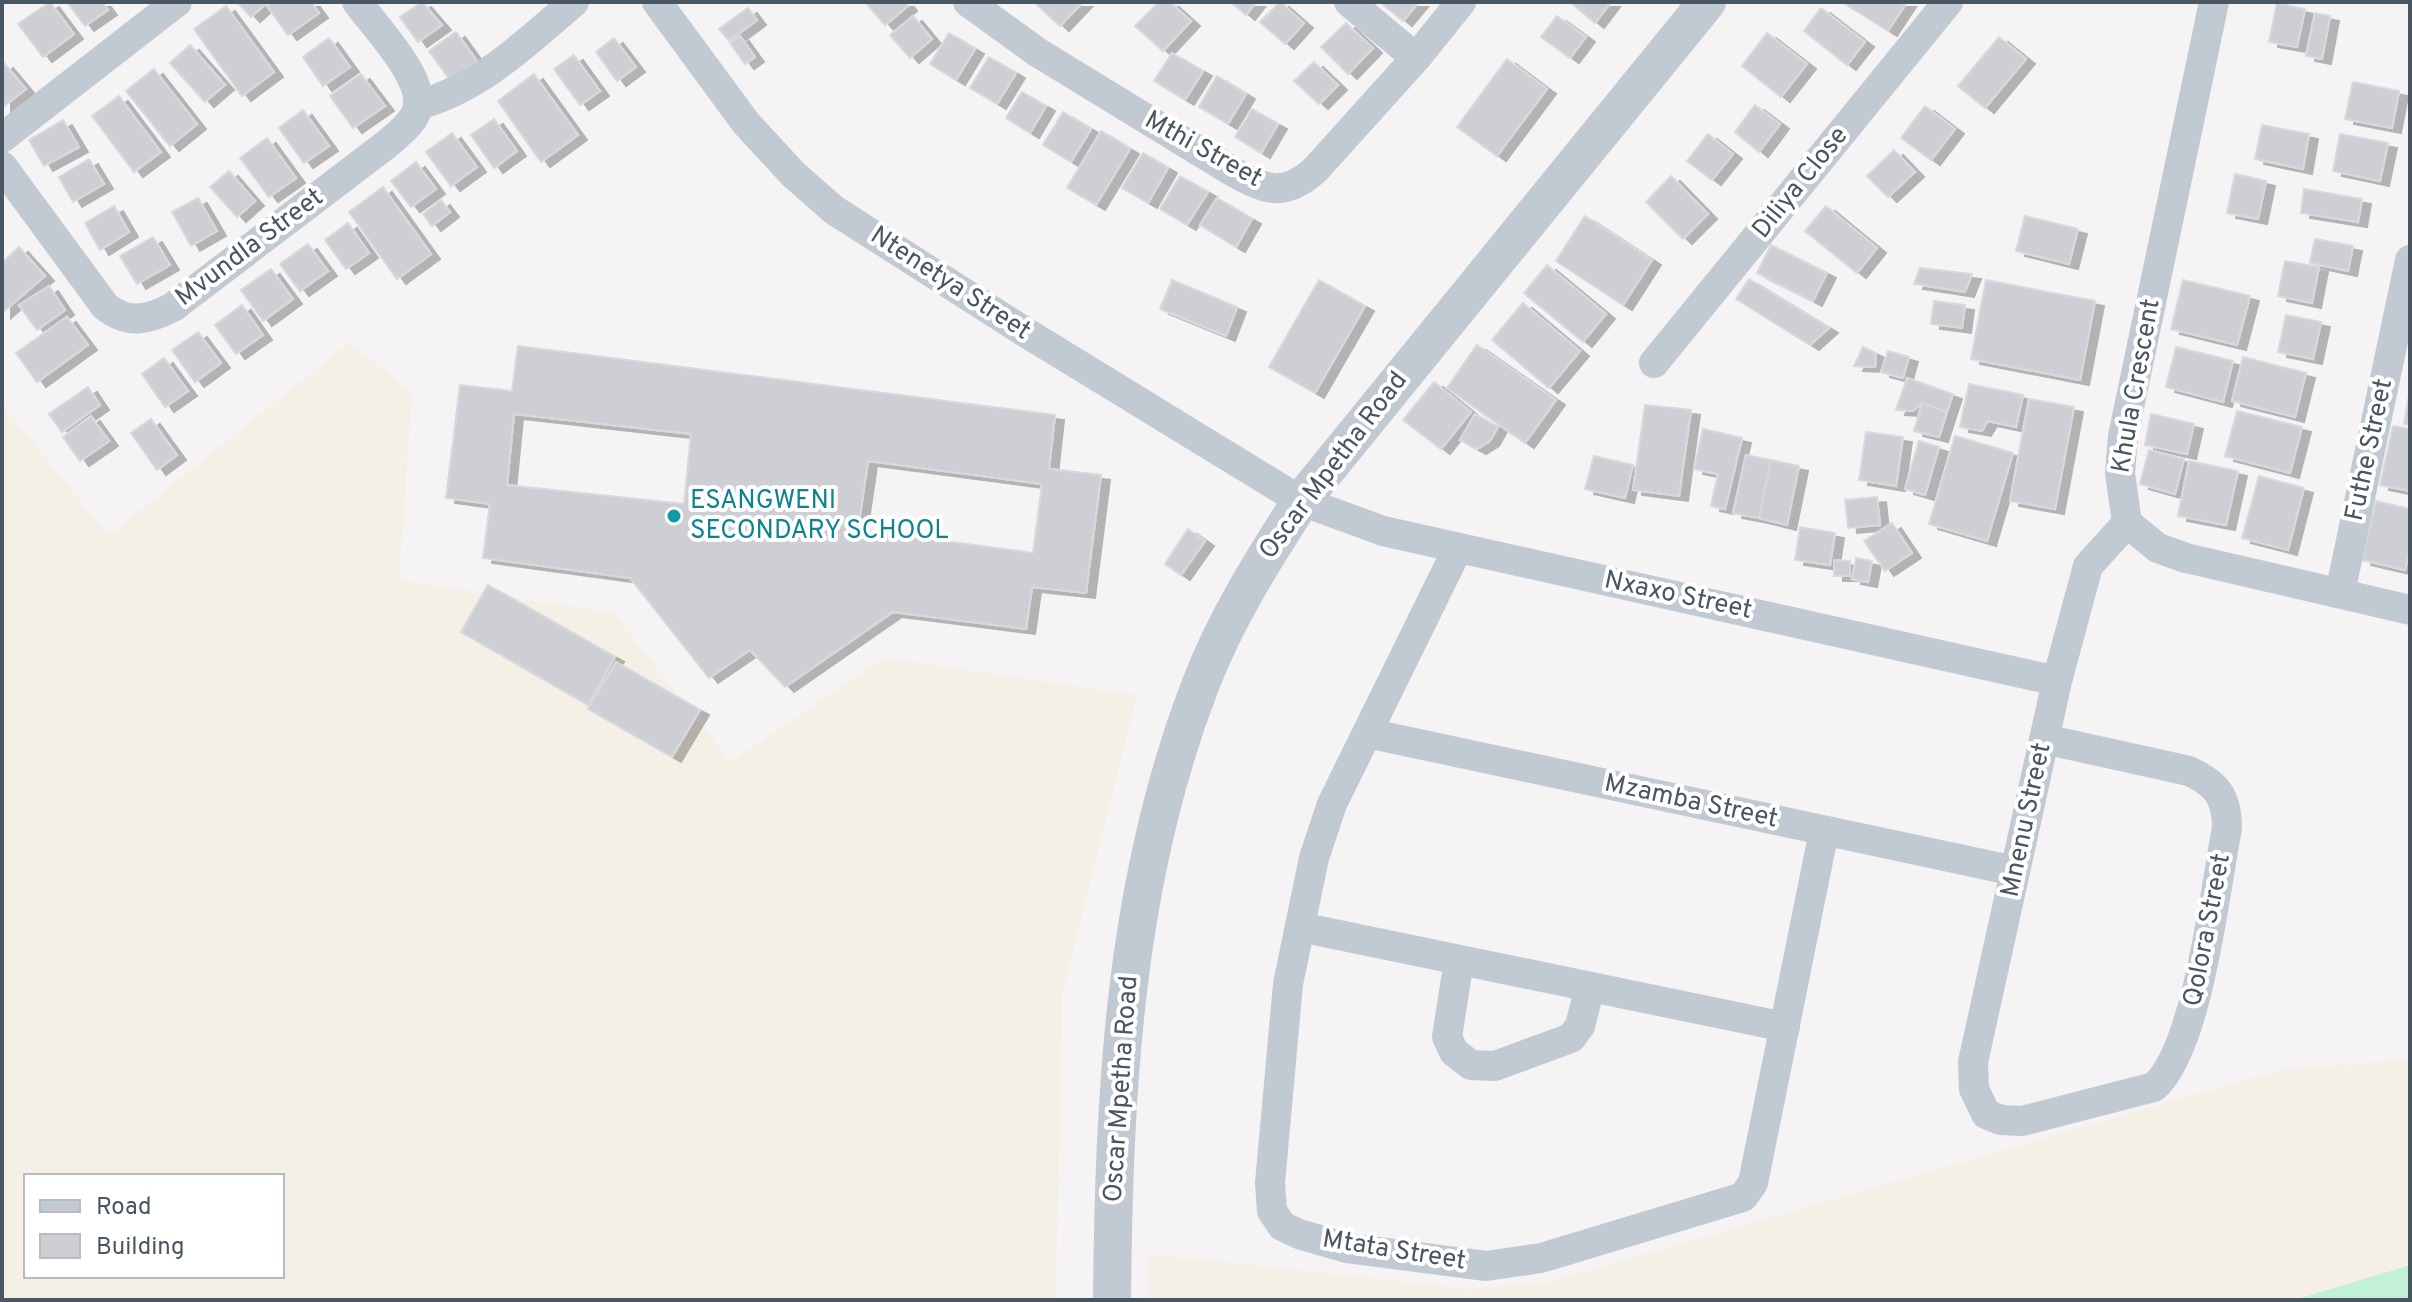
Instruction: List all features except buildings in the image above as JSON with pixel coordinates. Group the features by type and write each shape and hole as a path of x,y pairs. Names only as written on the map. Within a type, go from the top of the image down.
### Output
{"street":[{"path":"2,138 177,2"},
{"path":"357,2 406,67 414,82 418,105 465,88 521,48 574,2"},
{"name":"Ntenetya Street","path":"657,2 746,123 793,174 834,210 1301,501"},
{"name":"Mthi Street","path":"968,2 1037,52 1230,170 1270,188 1286,189 1301,183 1416,58 1461,2"},
{"path":"1349,2 1416,58"},
{"name":"Oscar Mpetha Road","path":"1112,1300 1116,1102 1126,995 1146,874 1172,772 1200,684 1248,585 1301,501 1707,2"},
{"name":"Diliya Close","path":"1654,363 1948,2"},
{"name":"Khula Crescent","path":"2127,523 2120,473 2123,436 2214,2"},
{"name":"Mvundla Street","path":"2,166 105,306 116,314 138,320 173,307 387,144 405,128 418,105"},
{"name":"Futhe Street","path":"2340,593 2410,260"},
{"name":"Nxaxo Street","path":"1301,501 1383,531 2057,681"},
{"path":"2127,523 2158,548 2186,558 2410,610"},
{"name":"Mnenu Street","path":"2001,1120 1986,1114 1974,1089 1973,1062 2057,681 2088,566 2127,523"},
{"name":"Mtata Street","path":"1458,548 1332,804 1314,858 1288,984 1270,1183 1272,1211 1282,1226 1347,1248 1486,1266 1541,1258 1743,1197 1753,1183 1824,831"},
{"name":"Mzamba Street","path":"1367,733 2015,871"},
{"name":"Qolora Street","path":"2001,1120 2022,1121 2154,1087 2168,1075 2189,1028 2227,828 2224,801 2210,781 2189,771 2044,739"},
{"path":"1300,927 1785,1027"},
{"path":"1459,960 1447,1037 1454,1052 1471,1065 1495,1066 1571,1038 1580,1026 1590,987"}],"green space":[{"path":"2410,1265 2410,1300 2293,1300"}],"sand":[{"path":"349,343 412,392 399,580 613,613 731,762 885,658 1137,695 1062,994 1056,1300 2,1300 2,404 108,536"},
{"path":"2410,1060 2410,1265 2293,1300 1149,1300 1148,1254 1467,1289 1553,1281 2280,1070"}],"place":[{"name":"ESANGWENI SECONDARY SCHOOL","path":"674,516"}]}
